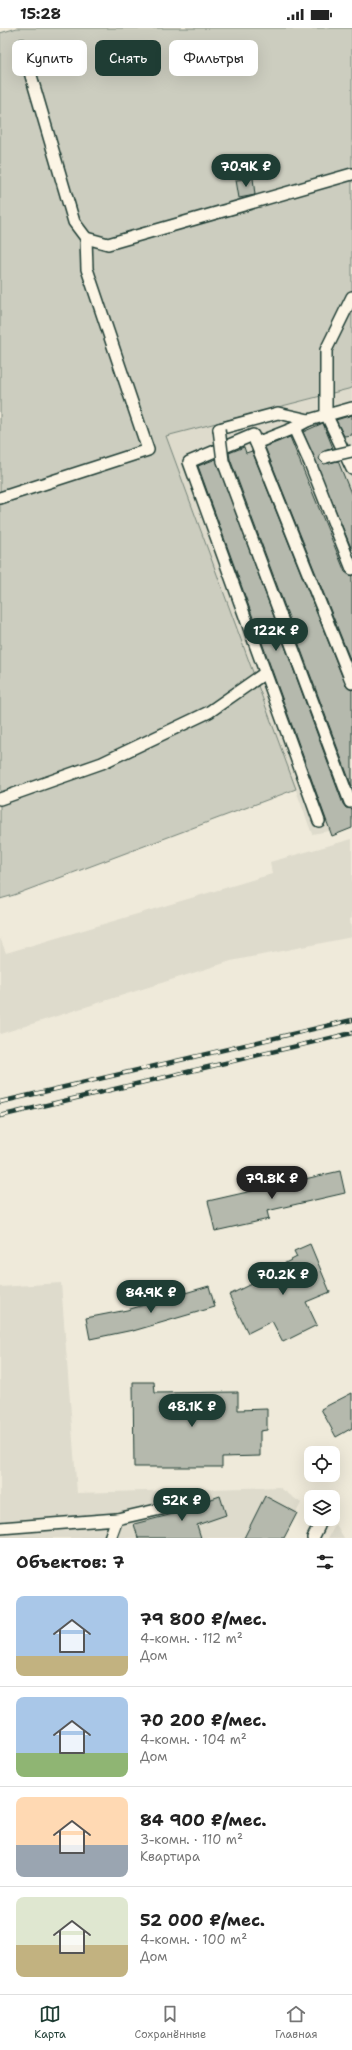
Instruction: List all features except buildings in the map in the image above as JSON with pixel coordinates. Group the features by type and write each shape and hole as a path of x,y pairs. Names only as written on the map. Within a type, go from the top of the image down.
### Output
{"lane":[{"path":"0,498 148,450 87,269 86,238 74,222 31,76"},
{"path":"86,238 108,244 352,174"},
{"path":"352,298 326,350 326,414 352,468"},
{"path":"256,443 294,428 309,420 326,414 352,408"},
{"path":"309,420 278,414 219,429 223,461 350,802"},
{"path":"294,428 310,463 352,569"},
{"path":"319,821 189,462 253,435 352,683"},
{"path":"310,463 352,450"},
{"path":"0,798 102,763 209,712 265,673"},
{"path":"0,1528 117,1519 187,1503"},
{"path":"110,1538 117,1519"},
{"path":"313,1538 319,1526"}],"shaded area":[{"path":"17,28 352,28 352,388 166,436 296,789 0,899 0,33"},
{"path":"352,388 352,827 312,834 166,436"},
{"path":"352,839 352,918 350,919 352,937 231,961 0,1034 0,938 6,953 272,874 270,862"},
{"path":"61,1283 77,1493 279,1487 301,1503 283,1538 0,1538 0,1287"},
{"path":"335,1526 337,1526 344,1538 328,1538"}],"railway":[{"path":"0,1102 352,1020"},
{"path":"0,1116 352,1033"}]}
